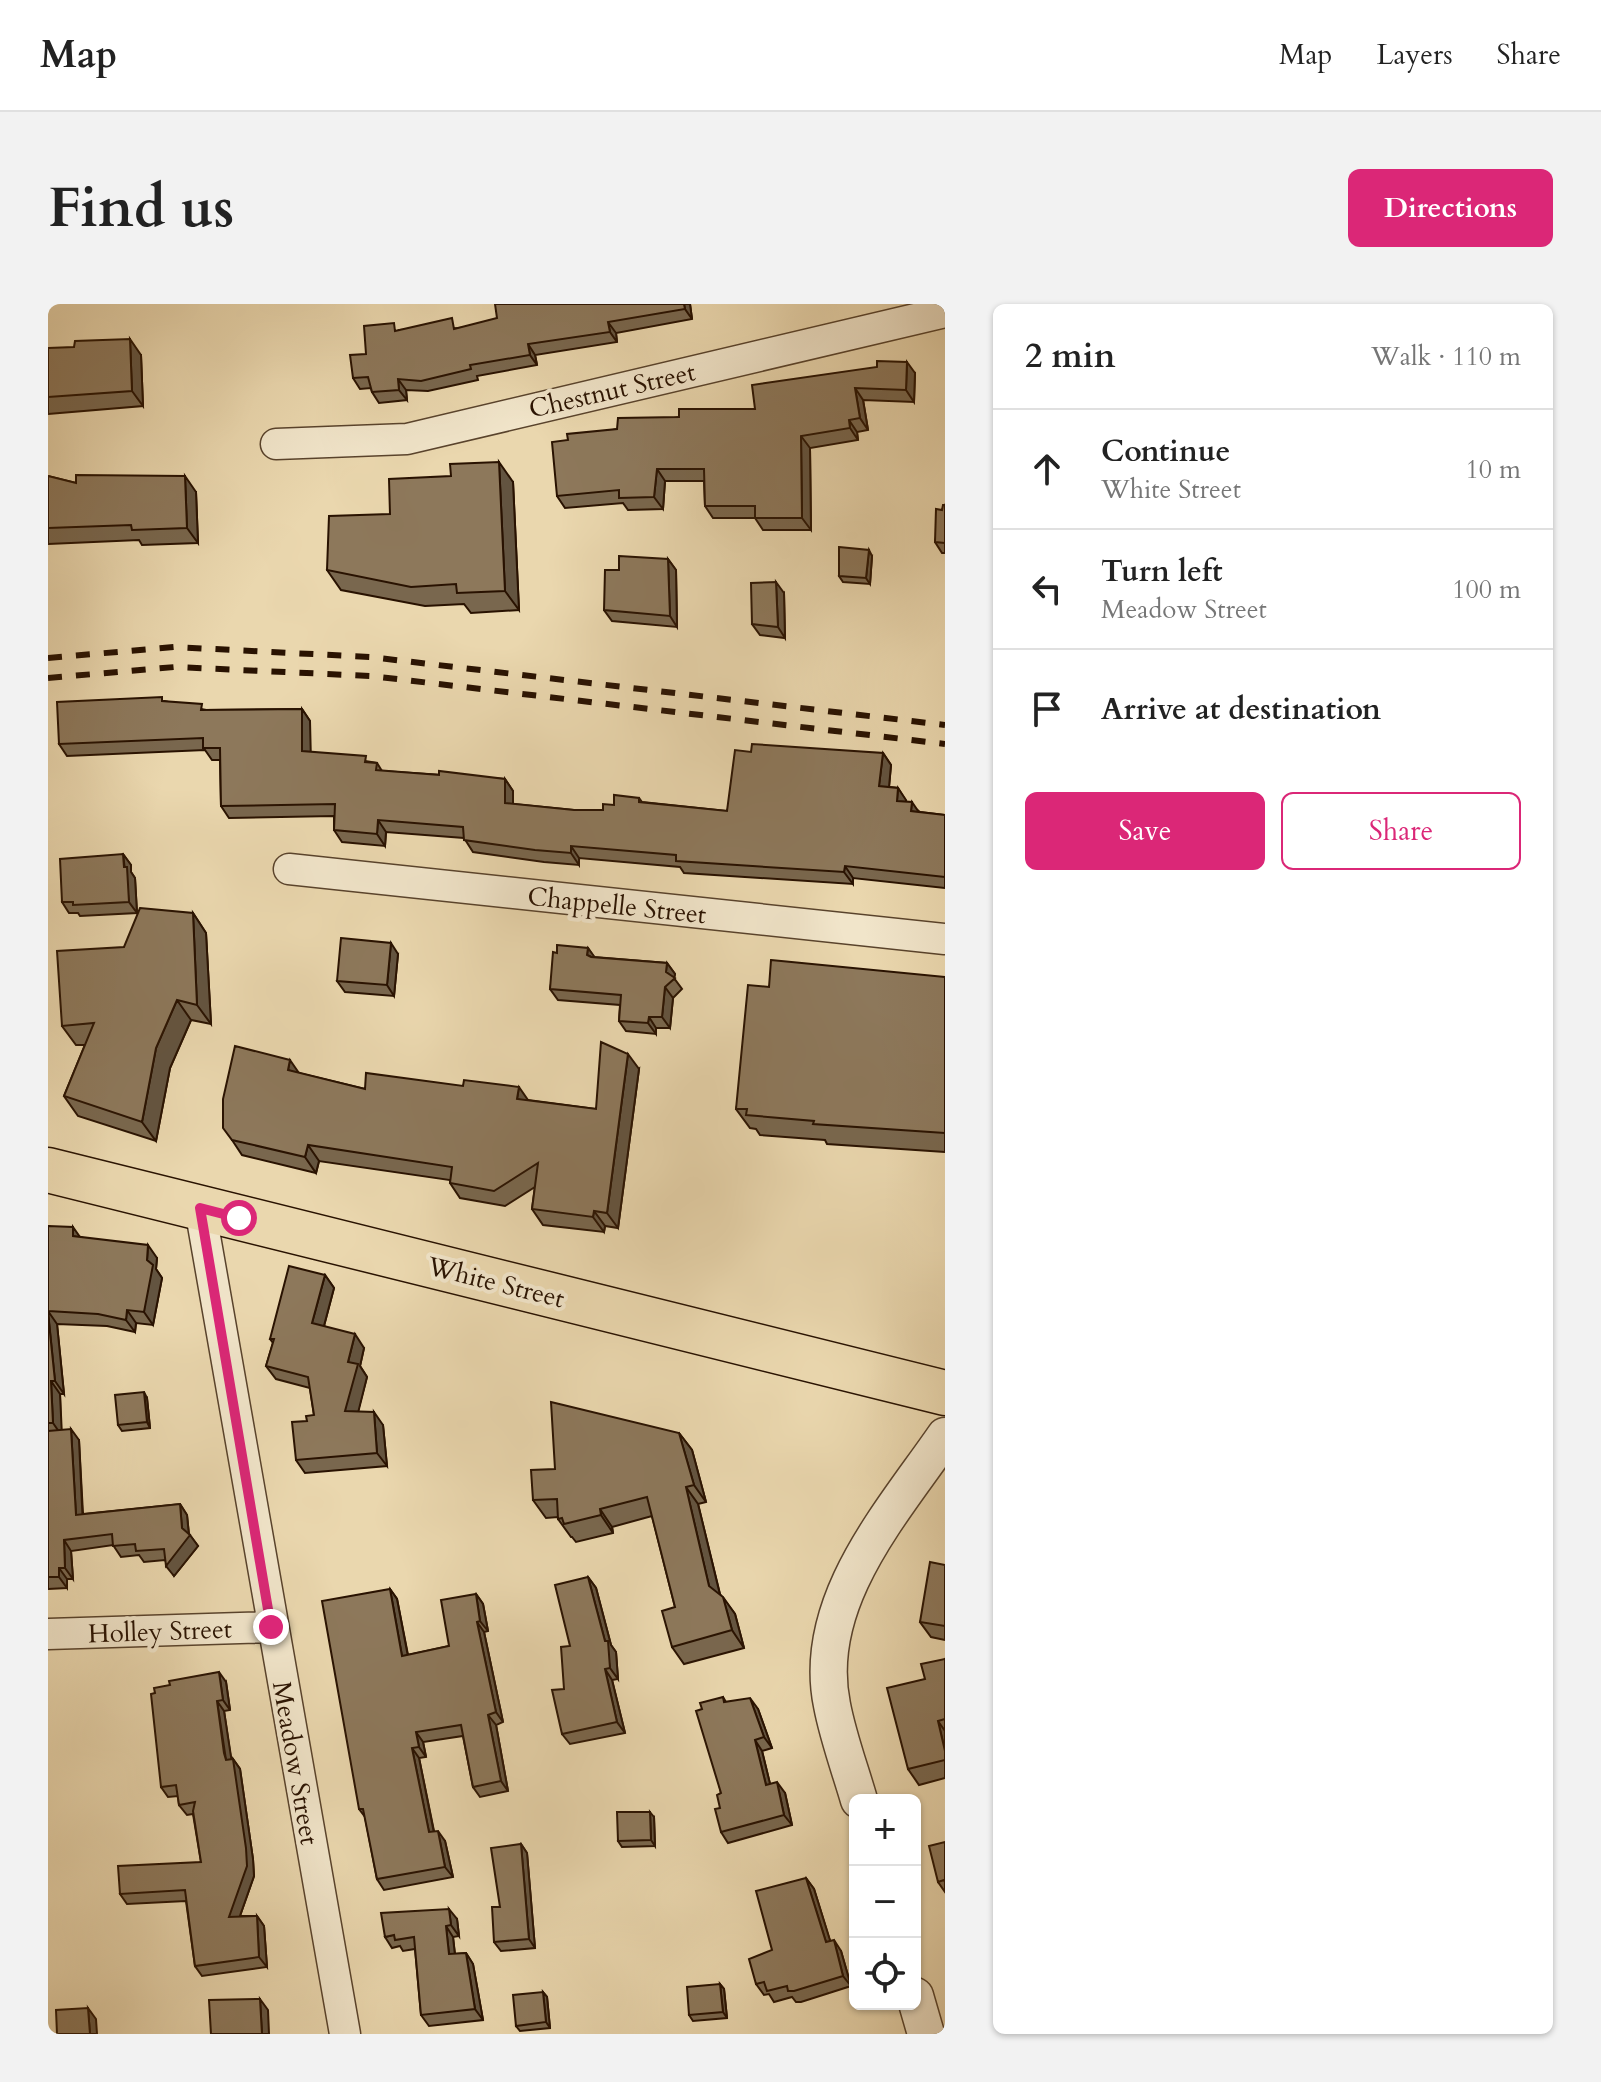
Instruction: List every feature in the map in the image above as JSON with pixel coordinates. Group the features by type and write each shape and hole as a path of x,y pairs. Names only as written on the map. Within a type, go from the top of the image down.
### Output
{"main road":[{"name":"White Street","path":"48,1170 945,1393"}],"street":[{"name":"Chestnut Street","path":"276,444 407,439 945,312"},
{"name":"Chappelle Street","path":"289,869 945,939"},
{"name":"Meadow Street","path":"200,1208 271,1627 345,2034"},
{"path":"857,1794 831,1703 830,1671 842,1597 853,1572 945,1436"},
{"name":"Holley Street","path":"48,1634 271,1627"},
{"path":"919,2010 926,2034"}],"building":[{"path":"495,304 684,304 685,309 608,322 610,332 528,344 530,355 470,365 471,369 421,381 398,379 399,390 372,392 368,377 353,378 350,355 366,354 364,326 394,323 395,331 452,318 454,329 497,318"},
{"path":"130,339 132,391 48,397 48,348 74,347 75,341"},
{"path":"877,361 907,362 906,390 855,388 860,418 849,420 850,428 801,436 802,518 755,518 755,506 705,506 704,469 657,469 654,497 619,498 619,490 557,496 552,442 568,440 567,434 617,429 618,418 679,417 679,409 755,409 752,385 877,367"},
{"path":"499,462 505,591 457,593 456,584 411,587 327,570 329,516 390,514 389,479 451,476 450,464"},
{"path":"76,475 185,476 187,528 132,530 131,525 48,528 48,476 76,483"},
{"path":"943,505 945,543 935,542 936,509 942,510"},
{"path":"839,547 869,550 866,578 839,576"},
{"path":"619,556 668,559 670,616 604,610 605,570 619,570"},
{"path":"776,582 778,627 752,624 751,583"},
{"path":"162,697 162,701 202,704 201,710 302,709 302,751 366,756 365,762 377,763 376,770 439,775 439,771 505,779 505,803 574,810 603,810 603,804 614,805 614,795 639,798 639,802 727,811 735,750 751,752 752,744 883,753 879,786 898,788 897,801 912,802 911,811 945,815 945,877 845,866 844,872 676,861 676,855 571,846 571,853 535,850 464,840 463,827 378,820 377,834 334,830 335,804 221,806 220,748 203,748 203,738 59,744 57,702"},
{"path":"123,854 129,902 73,905 73,902 62,902 60,859"},
{"path":"140,908 193,913 197,1005 177,1000 156,1048 142,1122 64,1096 94,1023 62,1026 57,951 124,947"},
{"path":"341,938 391,943 387,985 337,981"},
{"path":"557,945 588,948 587,955 591,957 667,963 666,972 675,978 665,987 662,1017 649,1017 648,1023 619,1021 621,995 550,989 553,952 557,953"},
{"path":"771,960 945,977 945,1133 813,1124 814,1121 746,1115 747,1109 736,1109 748,985 769,987"},
{"path":"601,1042 628,1054 607,1213 594,1211 593,1217 532,1209 538,1163 494,1191 450,1183 452,1167 308,1145 305,1157 232,1140 223,1128 223,1099 235,1046 290,1060 288,1070 365,1089 366,1073 463,1086 464,1080 519,1087 517,1099 596,1109"},
{"path":"48,1226 73,1227 73,1236 148,1245 147,1260 153,1265 144,1312 127,1310 126,1320 98,1314 48,1311"},
{"path":"289,1266 325,1275 312,1323 355,1334 348,1362 358,1364 345,1411 374,1412 377,1453 296,1460 292,1422 307,1421 306,1416 314,1415 308,1377 266,1366"},
{"path":"48,1313 55,1381 51,1381 53,1423 48,1423"},
{"path":"144,1392 147,1422 118,1425 115,1395"},
{"path":"551,1402 679,1433 694,1485 686,1487 709,1586 723,1597 732,1630 672,1647 662,1611 675,1607 647,1497 600,1509 601,1515 564,1524 562,1518 558,1519 557,1499 533,1500 531,1470 555,1469"},
{"path":"71,1429 76,1515 180,1504 182,1528 190,1535 166,1566 164,1549 136,1551 135,1544 113,1546 112,1534 64,1540 65,1568 59,1568 59,1577 48,1577 48,1431"},
{"path":"930,1562 945,1565 945,1626 920,1622"},
{"path":"588,1577 605,1641 608,1641 610,1668 605,1669 617,1722 562,1734 552,1690 564,1689 561,1647 570,1646 555,1585"},
{"path":"390,1589 402,1656 449,1646 441,1600 476,1594 480,1621 477,1622 496,1712 488,1715 501,1781 473,1787 461,1725 416,1732 419,1747 412,1748 429,1832 438,1831 445,1867 377,1879 363,1809 359,1809 322,1601"},
{"path":"945,1659 945,1719 938,1721 945,1760 908,1769 887,1688 925,1679 921,1664"},
{"path":"219,1672 223,1700 217,1701 224,1753 226,1760 233,1759 247,1866 229,1917 257,1916 259,1957 195,1966 185,1890 120,1894 118,1866 201,1862 193,1811 195,1802 179,1805 176,1785 161,1787 151,1694 155,1693 154,1688 170,1685 169,1681"},
{"path":"723,1697 724,1702 750,1698 764,1737 755,1740 766,1785 777,1782 784,1815 721,1832 715,1809 720,1808 717,1795 721,1793 696,1711 702,1709 700,1703"},
{"path":"617,1812 650,1812 651,1840 618,1841"},
{"path":"945,1842 945,1882 938,1882 929,1846"},
{"path":"521,1844 529,1939 494,1942 492,1907 500,1907 491,1848"},
{"path":"806,1878 826,1942 834,1940 843,1976 794,1991 788,1991 787,1986 767,1991 764,1982 756,1984 749,1959 772,1950 756,1891"},
{"path":"449,1909 451,1925 446,1926 449,1954 466,1953 475,2009 421,2015 414,1937 395,1940 394,1935 385,1937 381,1913"},
{"path":"720,1984 723,2012 689,2015 687,1987"},
{"path":"543,1992 546,2022 516,2026 513,1995"},
{"path":"260,1999 262,2034 211,2034 209,2000"},
{"path":"88,2008 90,2034 57,2034 56,2010"}],"railway":[{"path":"48,658 174,647 370,657 945,725"},
{"path":"48,678 175,667 371,676 945,744"}],"route":[{"path":"239,1218 200,1208 271,1627"}]}
